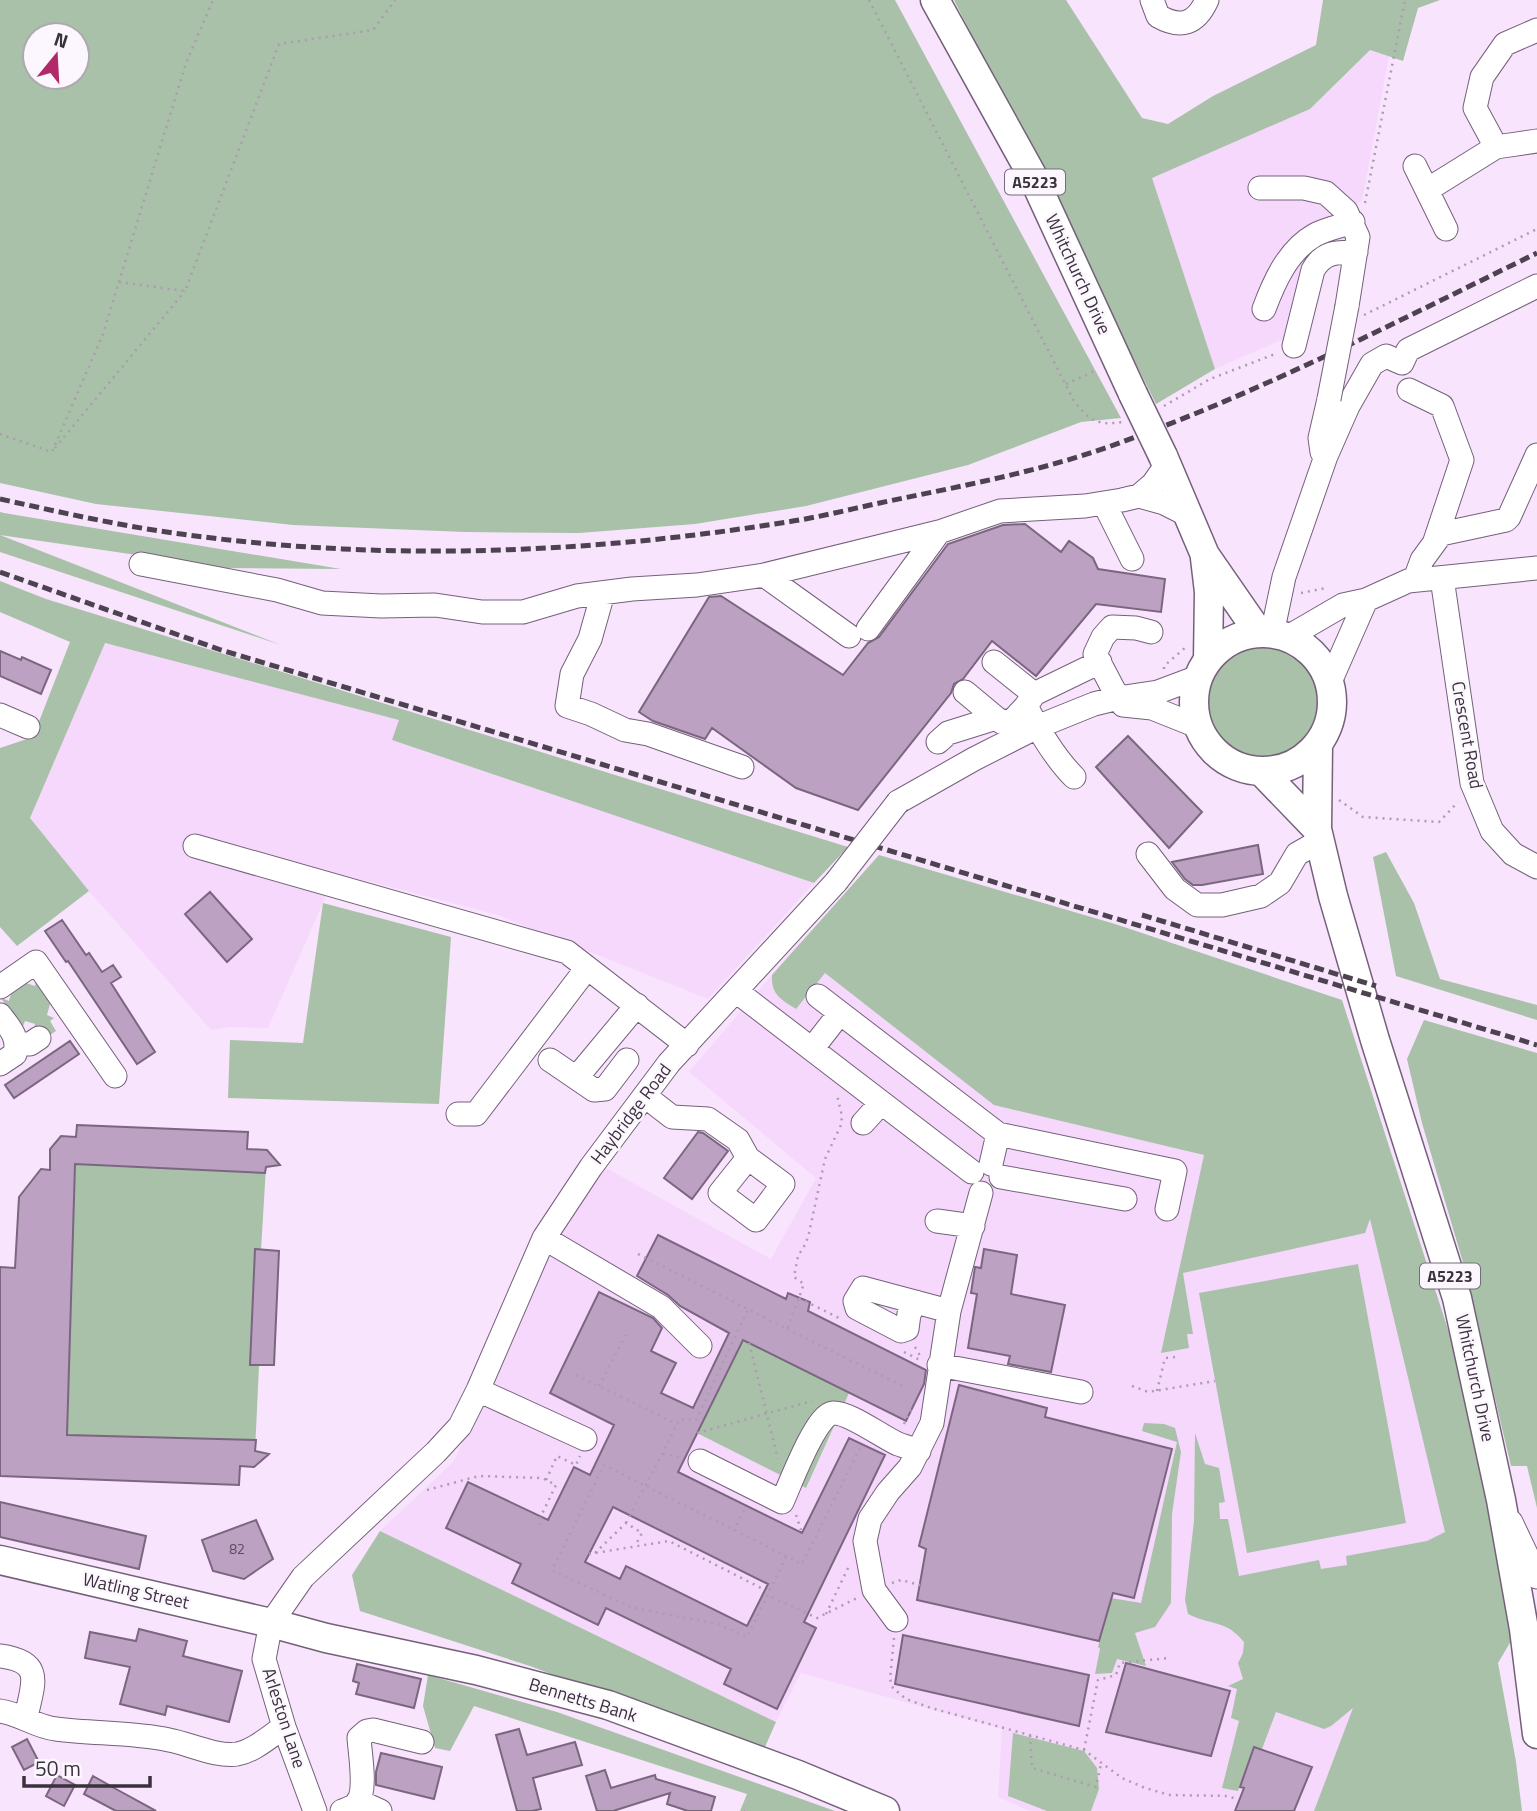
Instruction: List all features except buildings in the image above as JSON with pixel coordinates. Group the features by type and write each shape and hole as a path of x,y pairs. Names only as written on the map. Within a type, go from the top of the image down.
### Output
{"main road":[{"name":"Whitchurch Drive","path":"935,0 1032,175 1133,406 1165,460 1205,555 1273,635"},
{"name":"Whitchurch Drive","path":"1203,668 1209,592 1205,555"},
{"path":"1273,635 1306,649 1321,665 1329,684 1332,705 1327,728 1318,745 1302,759 1283,769 1262,772 1233,765 1208,746 1197,726 1193,702 1203,668 1231,641 1273,635"},
{"name":"Whitchurch Drive","path":"1318,745 1319,835 1333,896 1375,1040 1457,1298 1501,1500 1524,1629 1537,1734"},
{"path":"1262,772 1319,835"},
{"name":"Watling Street","path":"0,1560 271,1623"},
{"name":"Bennetts Bank","path":"271,1623 327,1638 476,1670 608,1705 798,1775 885,1811"}],"street":[{"path":"1152,0 1158,16 1172,24 1185,23 1196,17 1207,0"},
{"path":"1496,147 1475,108 1482,77 1505,44 1537,30"},
{"path":"1427,190 1496,147 1537,141"},
{"path":"1415,166 1446,229"},
{"path":"1260,188 1304,188 1326,192 1346,211 1356,237 1350,313 1320,439 1324,462"},
{"path":"1264,309 1272,289 1293,254 1315,235 1356,237"},
{"path":"1294,346 1313,270 1318,261 1356,237"},
{"path":"1273,635 1284,577 1324,462 1348,406 1372,364 1385,356 1402,363 1408,350 1537,286"},
{"path":"1409,390 1443,406 1462,460 1435,541"},
{"path":"1415,579 1422,560 1441,534 1506,520 1509,517 1537,455"},
{"path":"1139,496 1153,484 1165,460"},
{"path":"141,564 277,590 323,603 435,605 482,612 523,612 578,596 697,585 764,575 939,532 1000,512 1104,503 1139,496 1164,503 1186,514"},
{"path":"1104,503 1132,559"},
{"path":"764,575 858,633 939,532"},
{"path":"1273,635 1343,605 1366,600 1415,579 1537,568"},
{"name":"Crescent Road","path":"1442,578 1472,783 1492,831 1513,854 1537,867"},
{"path":"603,593 590,639 572,674 567,706 625,730 648,734 742,767"},
{"path":"1329,684 1366,600"},
{"path":"1118,698 1095,654 1103,637 1112,627 1136,628 1150,632"},
{"path":"994,662 1030,700 1037,727 1064,768 1074,777"},
{"path":"965,692 1001,722 1013,720 1030,700 1100,662"},
{"name":"Haybridge Road","path":"271,1623 303,1577 460,1426 544,1238 591,1167 669,1063 836,882 898,802 910,793 1037,727 1094,704 1158,692 1203,668"},
{"path":"1094,704 1152,708 1197,726"},
{"path":"0,715 28,727"},
{"path":"938,742 948,733 996,718"},
{"path":"1148,853 1175,889 1197,905 1222,905 1261,895 1280,883 1297,854 1319,835"},
{"path":"195,846 567,952 686,1047"},
{"path":"0,987 36,962 46,1031"},
{"path":"458,1114 476,1114 587,968"},
{"path":"736,991 881,1102 986,1176 1125,1199"},
{"path":"818,996 998,1134 1175,1171 1167,1209"},
{"path":"577,1077 637,1006"},
{"path":"812,1049 840,1013"},
{"path":"0,1015 17,1038 46,1031 115,1076"},
{"path":"0,1065 46,1031"},
{"path":"550,1060 594,1090 605,1089 627,1060"},
{"path":"647,1095 672,1117 708,1119 738,1140 748,1158"},
{"path":"863,1124 881,1102"},
{"path":"896,1620 874,1590 865,1541 870,1519 888,1492 910,1467 932,1423 949,1311 998,1134"},
{"path":"937,1221 973,1226"},
{"path":"544,1238 661,1307 700,1346"},
{"path":"916,1302 949,1311"},
{"path":"939,1365 1081,1392"},
{"path":"478,1390 584,1445"},
{"path":"700,1461 782,1502 816,1429 825,1416 834,1413 846,1416 897,1443 919,1451"},
{"path":"1501,1500 1537,1577"},
{"name":"Arleston Lane","path":"271,1623 264,1659 284,1727 315,1811"},
{"path":"0,1656 20,1660 30,1666 34,1673 26,1717"},
{"path":"0,1711 26,1717 41,1726 55,1729 117,1732 167,1739 236,1754 249,1751 284,1727"},
{"path":"380,1811 350,1806 362,1789 359,1738 367,1731 373,1730 422,1742"}],"path":[{"path":"52,452 103,334 186,63 213,0"},
{"path":"52,452 185,292 279,44 373,30 395,0"},
{"path":"869,0 1074,401 1087,417 1105,424 1133,406"},
{"path":"1356,237 1405,0"},
{"path":"1350,313 1537,229"},
{"path":"119,282 185,292"},
{"path":"1156,411 1210,379 1294,346"},
{"path":"1066,384 1103,367"},
{"path":"0,434 52,452"},
{"path":"1301,593 1326,587 1332,592"},
{"path":"1335,797 1363,817 1439,822 1464,796 1475,790"},
{"path":"787,1329 804,1284 793,1278 798,1256 809,1233 825,1159 841,1125 842,1116 836,1096 841,1090"},
{"path":"638,1254 905,1387"},
{"path":"595,1553 626,1523 680,1419 696,1420 748,1309"},
{"path":"600,1386 627,1333"},
{"path":"749,1343 787,1490 802,1533"},
{"path":"1157,1391 1165,1359 1176,1357"},
{"path":"576,1375 677,1424"},
{"path":"1132,1386 1148,1392 1215,1381"},
{"path":"546,1480 559,1445"},
{"path":"556,1456 576,1465 584,1445"},
{"path":"646,1488 604,1465 552,1570 630,1607 718,1624 747,1637 786,1557"},
{"path":"399,1486 436,1489 479,1476 542,1478 556,1485 539,1520 542,1528"},
{"path":"734,1531 755,1488"},
{"path":"626,1523 642,1532 635,1547"},
{"path":"589,1555 669,1541 765,1590"},
{"path":"826,1614 850,1564 865,1541"},
{"path":"772,1597 817,1618 901,1580 920,1585"},
{"path":"896,1620 890,1679 893,1688 906,1699 1084,1750 1122,1778 1145,1788 1170,1795 1228,1796 1236,1799"},
{"path":"1084,1750 1098,1680 1116,1675 1120,1663 1168,1658"},
{"path":"1030,1735 1032,1768 1096,1787 1101,1763"}],"shaded area":[{"path":"1370,50 1389,56 1362,201 1352,205 1346,240 1315,252 1291,336 1215,369 1151,178 1310,109"},
{"path":"104,643 400,720 392,740 814,883 708,999 495,914 336,873 268,1028 230,1027 211,1030 89,891 30,818"},
{"path":"800,942 1370,1218 1454,1568 1354,1707 1314,1811 1030,1811 998,1797 1002,1729 801,1673 776,1722 380,1531 454,1461 559,1231 604,1167 771,1259 816,1178 689,1072"}],"green space":[{"path":"0,0 895,0 1121,418 1081,422 968,465 806,506 695,524 579,533 465,532 293,525 96,504 0,483"},
{"path":"954,0 1066,0 1142,118 1168,124 1213,96 1316,45 1323,0 1440,0 1418,8 1403,61 1370,50 1310,109 1152,178 1215,369 1156,404"},
{"path":"0,512 341,569 226,568 0,535"},
{"path":"0,535 281,645 0,552"},
{"path":"0,581 46,599 848,847 814,883 392,740 399,720 105,643 30,818 89,891 17,946 0,927 0,748 33,737 70,642 0,612"},
{"path":"1263,644 1285,648 1303,660 1315,678 1319,700 1315,722 1303,740 1285,752 1263,756 1241,752 1223,740 1211,722 1207,700 1211,678 1223,660 1241,648"},
{"path":"1386,852 1414,903 1440,979 1537,1005 1537,1020 1396,976 1373,857"},
{"path":"879,855 1115,924 1342,1000 1452,1342 1485,1474 1514,1636 1498,1663 1522,1811 1314,1811 1353,1708 1324,1729 1276,1712 1262,1749 1254,1747 1238,1791 1222,1788 1239,1721 1231,1718 1237,1689 1228,1686 1243,1679 1238,1663 1244,1642 1224,1626 1188,1614 1185,1600 1194,1521 1195,1433 1205,1464 1219,1468 1225,1502 1219,1503 1220,1519 1228,1519 1239,1576 1319,1560 1321,1569 1347,1565 1346,1556 1427,1541 1445,1532 1370,1219 1365,1233 1183,1273 1193,1334 1187,1334 1189,1348 1161,1353 1204,1155 994,1105 825,973 796,1009 775,992 772,975"},
{"path":"323,903 451,937 439,1104 228,1098 230,1040 303,1043"},
{"path":"37,977 56,1006 50,1004 47,1015 54,1018 50,1021 56,1031 44,1039 33,1031 35,1024 25,1021 22,1029 1,998 9,1001 12,990 23,982 35,986"},
{"path":"1424,1020 1537,1053 1537,1508 1527,1466 1511,1466 1462,1259 1422,1123 1407,1059"},
{"path":"77,1125 248,1132 247,1149 267,1150 261,1250 279,1251 274,1365 259,1366 255,1451 260,1452 264,1459 254,1467 240,1466 239,1485 0,1476 0,1267 15,1267 19,1197 41,1169 50,1169 50,1149 61,1136 76,1137"},
{"path":"1358,1264 1406,1523 1247,1553 1199,1293"},
{"path":"743,1340 849,1393 806,1488 697,1433"},
{"path":"1144,1423 1164,1424 1175,1428 1181,1452 1172,1514 1171,1603 1155,1627 1135,1633 1146,1666 1117,1659 1112,1673 1095,1674 1100,1649 1098,1647 1111,1598 1141,1603 1177,1442 1142,1431"},
{"path":"380,1531 776,1722 761,1756 533,1667 360,1611 352,1575"},
{"path":"428,1675 557,1712 835,1811 740,1811 747,1794 474,1706 450,1751 435,1748 423,1706"},
{"path":"1013,1733 1084,1751 1097,1768 1099,1789 1091,1811 1047,1811 1008,1796"}],"railway":[{"path":"0,499 113,523 181,534 257,543 408,551 560,547 712,533 787,522 1007,476 1122,442 1280,377 1537,253"},
{"path":"0,572 221,650 1537,1045"},
{"path":"1142,915 1376,986"}]}
